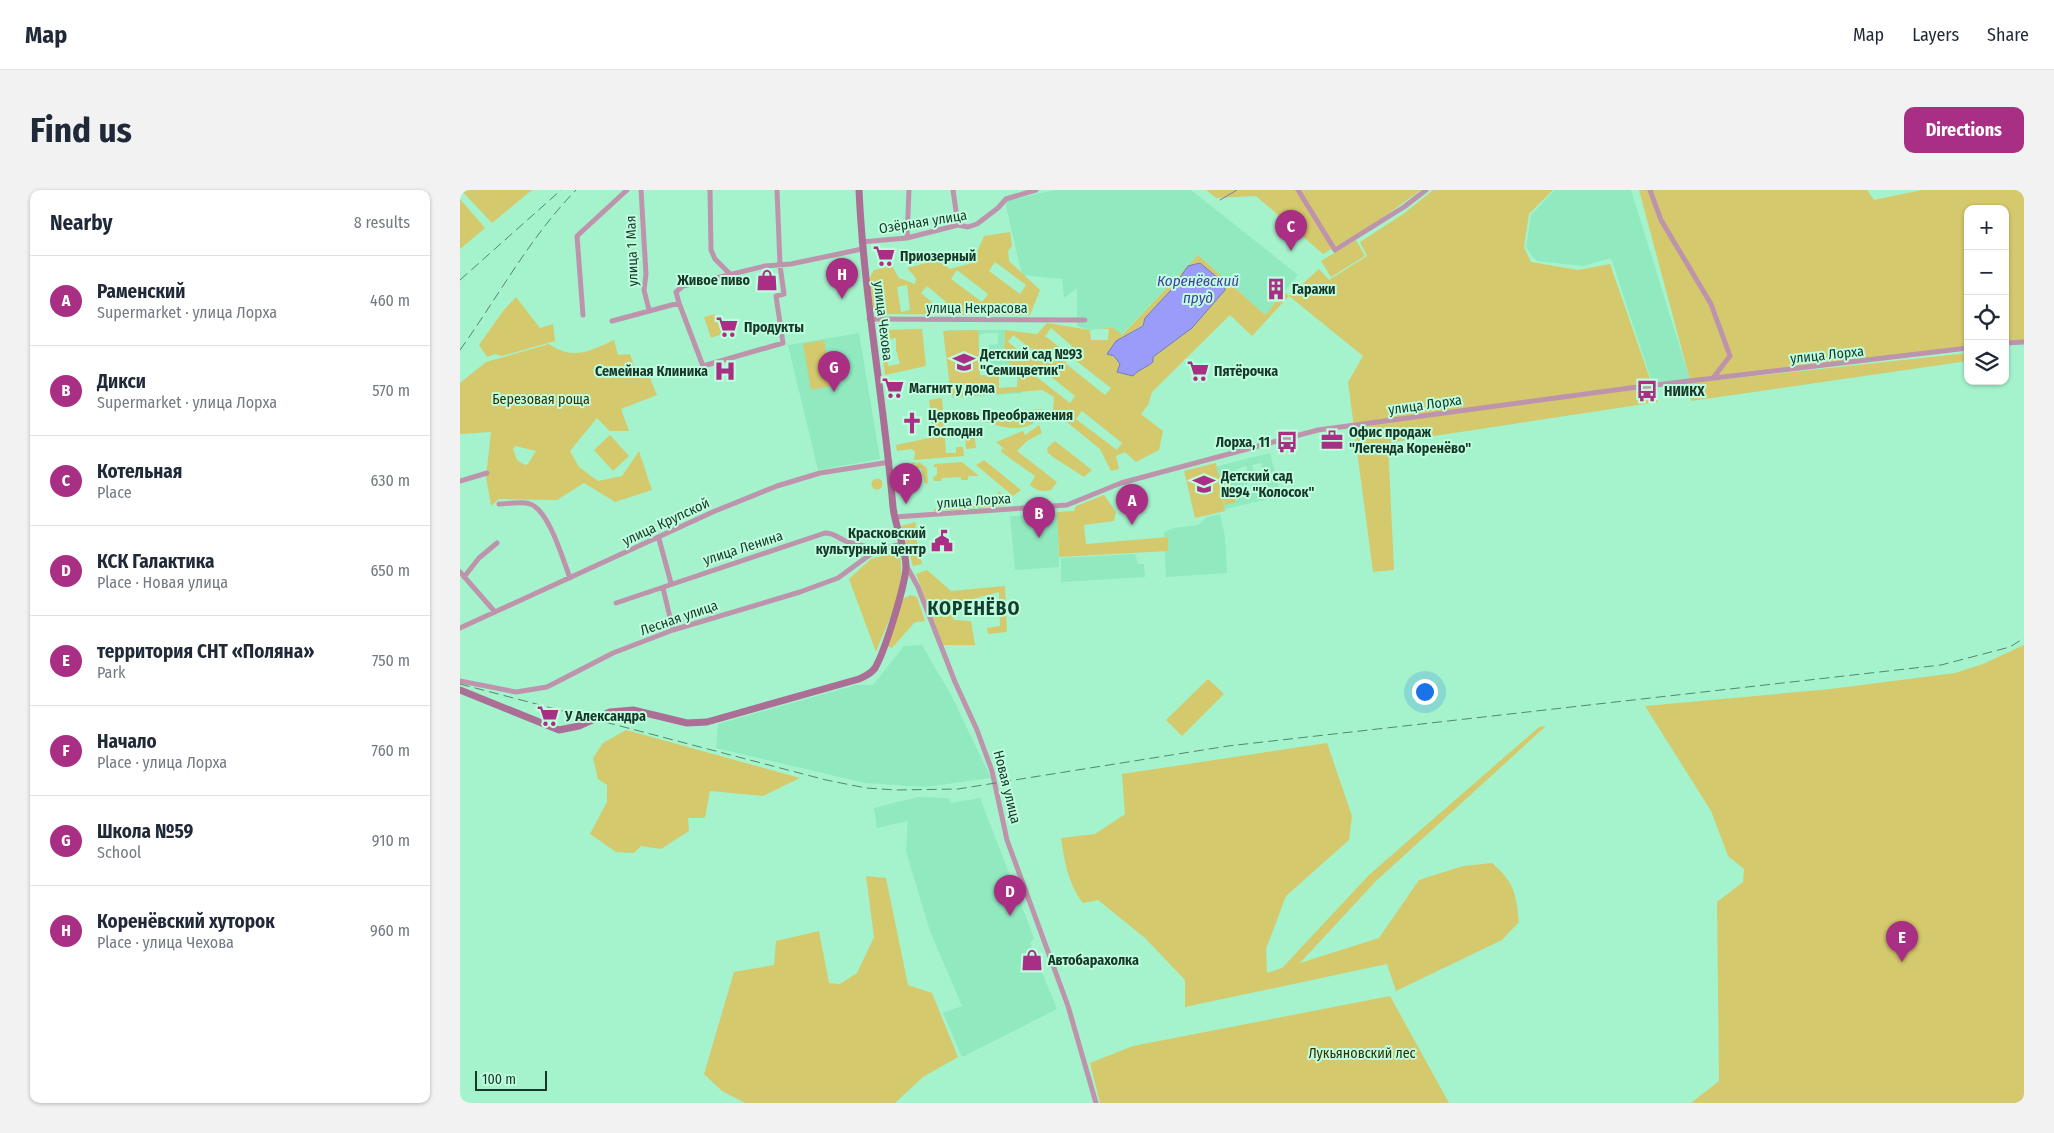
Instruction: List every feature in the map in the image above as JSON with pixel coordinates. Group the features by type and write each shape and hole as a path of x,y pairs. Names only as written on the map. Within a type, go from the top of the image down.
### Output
{"main road":[{"name":"улица Чехова","path":"859,190 861,246 869,319 890,462 894,517 901,544"},
{"path":"460,690 559,730 579,726 599,716 633,710 687,722 707,722 859,678 871,673 875,668 909,582 901,544"}],"street":[{"path":"583,315 577,236 628,190"},
{"name":"улица 1 Мая","path":"641,190 646,274 644,290 649,310"},
{"path":"710,190 711,250 715,259 731,275"},
{"path":"612,321 678,303 703,366 783,343 776,296 784,294 780,265 777,190"},
{"path":"907,238 909,190"},
{"path":"953,190 958,225"},
{"name":"Озёрная улица","path":"678,303 676,292 683,286 765,266 780,265 861,246 907,238 958,225 968,227 977,224 998,208 1006,199 1036,190"},
{"path":"1298,190 1335,250 1404,207 1426,190"},
{"path":"1650,190 1661,220 1712,304 1730,356 1713,378"},
{"name":"улица Некрасова","path":"869,319 1085,320"},
{"path":"2009,343 2024,342"},
{"name":"улица Лорха","path":"894,517 1067,505 1121,483 1318,430 1713,378 1964,348"},
{"name":"улица Крупской","path":"460,628 659,539 715,511 776,486 820,473 890,462"},
{"path":"460,480 487,473"},
{"path":"499,504 529,504 539,509 549,526 570,578"},
{"name":"улица Ленина","path":"616,603 825,533 833,533 840,539 864,544 875,551"},
{"path":"659,539 671,584"},
{"path":"495,612 462,574 497,543"},
{"name":"Лесная улица","path":"460,682 516,692 534,690 569,677 613,654 673,630 800,592 838,578 875,551 901,544"},
{"name":"Новая улица","path":"909,582 918,587 940,648 984,747 992,771 1007,840 1072,1020 1096,1103"},
{"path":"663,588 673,630"}],"shaded area":[{"path":"1055,190 1191,190 1298,275 1265,315 1198,255 1121,335 1112,327 1090,330 1077,326 1077,288 1064,298 1062,279 1022,275 1005,201"},
{"path":"1555,190 1631,190 1690,380 1652,382 1611,258 1583,266 1537,261 1532,256 1526,247 1531,215"},
{"name":"Детский сад №93 \"Семицветик\"","path":"947,330 1005,330 1004,360 1020,369 1022,393 952,398","holes":["998,333 998,344 989,345 990,365 998,365 999,374 1017,374 1017,387 999,388 999,376 980,375 979,335"]},
{"path":"859,333 880,459 818,470 788,345"},
{"name":"Детский сад №94 \"Колосок\"","path":"1270,453 1281,496 1196,516 1186,474","holes":["1261,463 1263,471 1255,474 1257,482 1265,480 1268,489 1259,491 1257,484 1251,485 1253,492 1244,495 1241,486 1248,484 1246,476 1239,478 1237,469 1246,466 1248,474 1254,472 1252,465"]},
{"path":"1057,514 1059,567 1015,570 1010,516"},
{"path":"1220,514 1225,537 1227,573 1166,577 1164,532 1174,528 1198,525 1207,517"},
{"path":"1135,554 1138,564 1144,564 1145,577 1061,582 1061,558"},
{"path":"922,645 951,695 991,778 925,787 865,783 716,748 718,724 856,685 873,685 904,646"},
{"path":"918,797 948,798 951,803 980,798 1034,938 1030,943 1057,1009 962,1057 943,1013 962,1006 930,931 906,851 908,821 877,828 876,823 874,808"}],"green space":[{"path":"461,190 532,190 492,223"},
{"path":"1206,190 1421,190 1374,224 1323,254 1256,196 1216,198"},
{"path":"1433,190 1553,190 1529,214 1524,247 1531,262 1578,270 1610,264 1658,402 1388,443 1394,570 1373,572 1348,382 1363,356 1289,296 1319,269 1329,280 1367,256 1360,242 1406,212"},
{"path":"1639,190 1867,190 1874,200 1922,190 2024,190 2024,340 2009,342 2009,205 1964,205 1964,346 1690,380"},
{"path":"460,199 485,228 460,249"},
{"path":"1010,232 1012,246 1008,251 1009,261 1040,290 1030,315 878,314 869,305 869,279 874,270 892,266 899,278 915,284 916,278 907,268 938,260 950,269 972,263 984,236","holes":["995,262 1026,285 1020,294 989,271","957,270 988,294 982,302 951,279","907,285 910,310 901,312 897,287","927,286 946,302 940,309 921,293"]},
{"path":"1356,240 1365,256 1331,277 1321,261"},
{"path":"1198,255 1265,315 1284,292 1289,296 1252,336 1230,315 1152,392 1148,405 1141,414 1163,431 1159,450 1136,462 1125,452 1116,456 1119,469 1111,471 1100,449 1053,411 1054,397 1042,390 960,397 951,395 943,331 978,330 980,375 999,376 999,388 1017,387 1020,369 1004,360 1005,330 1037,334 1047,323 1090,330 1091,340 1108,340 1109,329 1099,329 1112,327 1122,335","holes":["1188,266 1153,357 1153,362 1138,370 1133,376 1113,356 1116,341 1143,325 1145,318 1172,289","1051,328 1072,346 1067,353 1045,336","1013,335 1035,352 1030,359 1008,342","1070,356 1111,388 1105,395 1065,363","1035,364 1075,396 1070,403 1029,371","1082,411 1122,443 1117,450 1076,419"]},
{"path":"516,297 540,328 553,324 555,341 502,356 495,354 487,357 479,345 503,311"},
{"path":"715,314 722,334 711,338 704,317"},
{"path":"922,329 926,366 885,375 879,330","holes":["896,338 896,350 900,364 888,366 884,340"]},
{"name":"Березовая роща","path":"614,340 618,355 630,354 636,371 646,368 657,395 621,409 629,431 610,431 597,418 570,451 579,467 598,481 622,476 639,451 652,490 615,502 584,483 557,500 499,499 491,506 486,477 491,432 460,434 460,383 486,362 549,344 566,352 574,353 589,351","holes":["515,446 536,451 528,464 525,465 517,460 513,449"]},
{"path":"824,340 832,386 811,390 803,344"},
{"path":"1964,353 1964,362 1691,401 1689,383"},
{"path":"942,398 946,453 956,453 956,447 963,447 964,456 914,460 915,452 912,449 897,451 896,445 934,437 929,400"},
{"path":"1042,409 1043,415 1035,422 1020,428 1004,427 977,420 976,415"},
{"path":"1039,425 1042,433 1027,441 1017,451 1057,482 1048,491 1037,490 1030,485 1035,476 1001,452 1002,448 1008,452 996,442 1023,431 1025,435"},
{"path":"965,432 974,432 976,448 966,449"},
{"path":"610,435 629,456 613,471 594,450"},
{"path":"1055,441 1092,470 1084,477 1053,457 1048,453 1047,448"},
{"path":"984,460 1021,490 1013,496 976,465"},
{"path":"917,462 906,472 899,473 898,466"},
{"path":"919,462 927,468 928,483 925,484 921,468 912,469"},
{"path":"962,462 979,476 968,476 968,480 961,480 961,477 942,478 941,481 934,481 933,477 937,475 937,467 933,467 935,464"},
{"path":"1216,463 1218,475 1229,472 1236,502 1225,505 1220,484 1225,511 1195,518 1184,471"},
{"path":"905,476 908,496 901,497 898,477"},
{"path":"877,478 883,484 877,490 871,484"},
{"path":"1132,488 1138,503 1126,507 1121,492"},
{"path":"999,491 1005,500 1005,506 934,511 934,509 993,504"},
{"path":"1104,495 1116,512 1114,521 1084,525 1086,544 1168,537 1168,551 1059,557 1057,512 1074,511 1076,506"},
{"path":"916,522 915,533 922,564 913,566 901,526"},
{"path":"899,551 901,577 899,590 876,652 849,579 871,559"},
{"path":"927,570 951,591 1005,586 1007,632 988,634 987,628 1000,626 999,592 946,606 954,620 971,621 975,645 943,645 916,574"},
{"path":"911,595 917,597 925,621 915,622 892,648 887,646 903,599"},
{"path":"2024,645 2024,1103 1691,1103 1719,1081 1717,902 1743,882 1744,869 1728,856 1711,811 1645,706 1831,689 1955,673 1983,664"},
{"path":"1208,679 1224,694 1182,736 1166,720"},
{"path":"1546,726 1375,882 1300,963 1379,938 1419,880 1463,866 1492,863 1505,876 1513,889 1519,922 1502,940 1396,991 1387,964 1185,1007 1185,980 1145,938 1098,900 1083,903 1074,889 1068,872 1061,838 1095,834 1125,814 1122,774 1327,743 1352,816 1349,840 1286,896 1266,949 1267,973 1282,968 1370,874 1539,727"},
{"path":"626,730 800,778 763,796 710,791 705,818 688,818 689,831 661,849 641,846 634,853 616,852 590,834 607,802 607,785 598,779 593,758 603,743"},
{"path":"866,876 886,878 908,985 932,993 958,1057 923,1077 895,1103 745,1103 722,1091 704,1074 734,972 774,965 776,941 819,931 829,983 840,984 857,973 874,937"},
{"name":"Лукьяновский лес","path":"1390,996 1449,1103 1100,1103 1090,1063 1133,1046"}],"water":[{"name":"Коренёвский пруд","path":"1200,263 1224,283 1225,290 1192,328 1153,357 1153,362 1133,376 1117,372 1120,364 1114,356 1107,354 1116,341 1143,326 1145,318 1172,289 1188,266"}],"waterway":[{"path":"1220,200 1237,190"}],"railway":[{"path":"460,280 561,190"},
{"path":"460,350 529,247 559,208 576,190"},
{"path":"460,684 826,780 866,788 896,790 958,789 1228,746 1941,665 2010,647 2024,638"}],"place":[{"name":"Котельная","path":"1291,251"},
{"name":"Приозерный","path":"884,256"},
{"name":"Живое пиво","path":"767,280"},
{"name":"Гаражи","path":"1276,289"},
{"name":"Коренёвский хуторок","path":"842,299"},
{"name":"Продукты","path":"727,327"},
{"name":"Детский сад №93 \"Семицветик\"","path":"964,362"},
{"name":"Семейная Клиника","path":"725,371"},
{"name":"Пятёрочка","path":"1198,371"},
{"name":"Магнит у дома","path":"893,388"},
{"name":"НИИКХ","path":"1647,391"},
{"name":"Школа №59","path":"834,392"},
{"name":"Церковь Преображения Господня","path":"912,423"},
{"name":"Офис продаж \"Легенда Коренёво\"","path":"1332,440"},
{"name":"Лорха, 11","path":"1287,442"},
{"name":"Детский сад №94 \"Колосок\"","path":"1204,484"},
{"name":"Начало","path":"906,504"},
{"name":"Раменский","path":"1132,525"},
{"name":"Дикси","path":"1039,538"},
{"name":"Красковский культурный центр","path":"942,541"},
{"name":"У Александра","path":"548,716"},
{"name":"КСК Галактика","path":"1010,916"},
{"name":"Автобарахолка","path":"1032,960"},
{"name":"территория СНТ «Поляна»","path":"1902,962"}],"district":[{"name":"КОРЕНЁВО","path":"974,608"}]}
